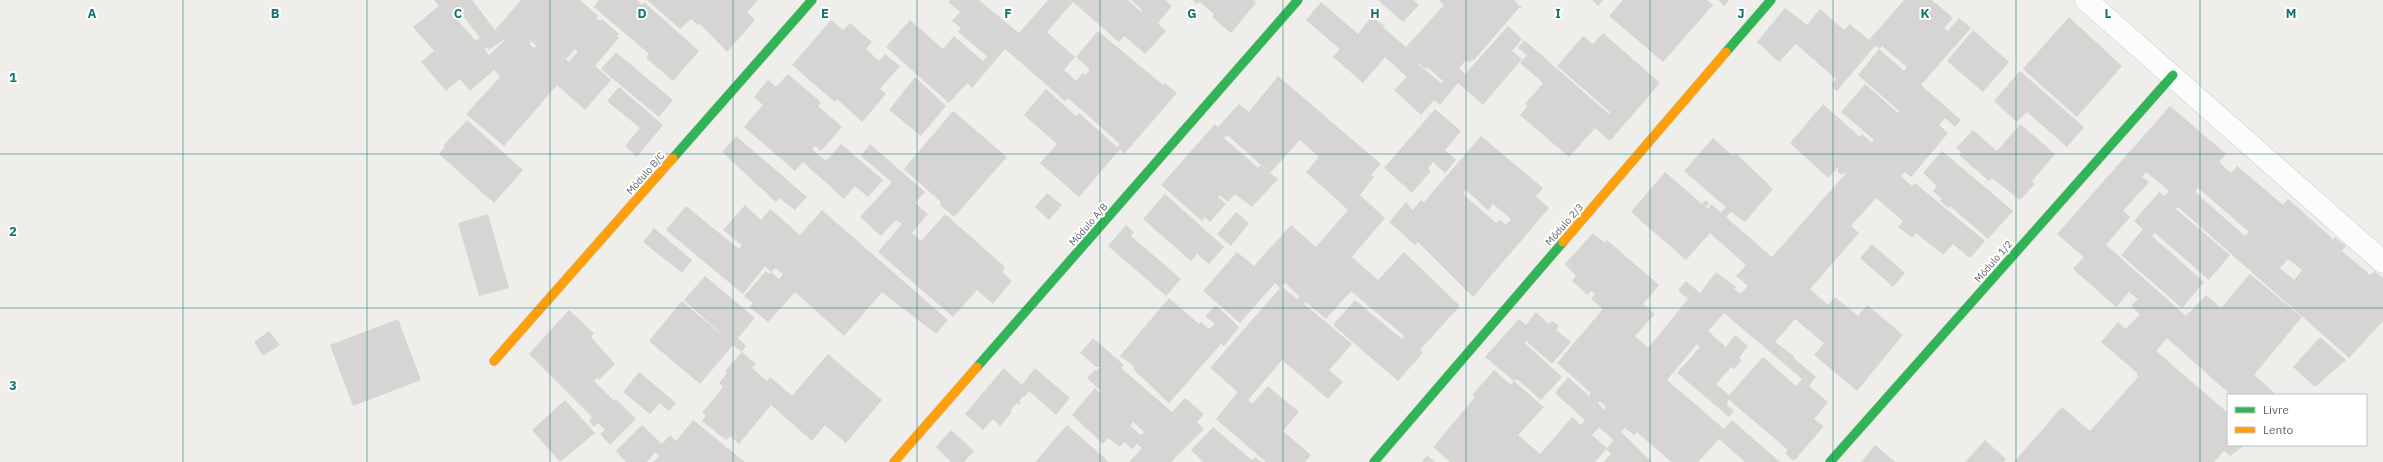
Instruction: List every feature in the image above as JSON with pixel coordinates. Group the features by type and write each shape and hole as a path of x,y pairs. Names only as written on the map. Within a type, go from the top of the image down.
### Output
{"street":[{"name":"Módulo B/C","path":"494,361 812,0"},
{"name":"Módulo A/B","path":"894,462 1298,0"},
{"name":"Módulo 2/3","path":"1374,462 1771,0"},
{"path":"2086,0 2172,74 2383,262"},
{"name":"Módulo 1/2","path":"1830,462 2172,74"}],"building":[{"path":"434,0 472,0 495,30 521,0 580,0 598,16 596,18 600,21 602,19 619,34 617,36 619,38 595,66 611,80 585,110 557,85 504,146 466,114 500,77 494,70 470,91 460,79 446,91 421,62 434,51 413,27 439,6","holes":["460,12 480,38 476,41 454,16","503,40 504,41 489,55 484,49 487,47 489,50","532,41 536,46 534,48 529,44","575,49 578,51 569,62 566,59"]},
{"path":"599,0 637,0 642,5 644,2 699,51 673,81 646,58 649,54 594,7"},
{"path":"647,0 758,0 747,12 755,20 727,52 700,24 698,25 691,19 680,29"},
{"path":"950,0 979,0 1019,33 1048,0 1128,0 1141,12 1142,10 1131,0 1165,0 1172,6 1158,23 1166,31 1145,54 1124,36 1119,42 1073,2 1047,32 1075,57 1064,70 1076,81 1083,73 1085,75 1090,70 1076,57 1098,31 1163,85 1165,83 1177,93 1124,154 1120,149 1079,197 1040,163 1057,144 1024,115 1046,89 1076,116 1079,113 1117,147 1120,144 1068,98 1065,101 1005,49 972,88 967,83 949,103 886,47 910,20 943,49 954,36 983,61 987,56 958,32 961,28 952,21 960,12 948,2"},
{"path":"1193,0 1253,0 1256,3 1231,33 1212,17 1214,14 1200,2 1197,4"},
{"path":"1378,0 1413,0 1419,5 1403,22"},
{"path":"1439,0 1514,0 1522,8 1519,8 1474,60 1472,59 1470,62 1465,61 1459,68 1465,74 1508,26 1522,39 1512,51 1522,59 1483,105 1458,83 1440,105 1434,100 1421,115 1394,90 1407,77 1385,57 1363,83 1333,57 1340,49 1306,20 1321,2 1358,34 1371,17 1385,26 1383,27 1406,47 1444,5","holes":["1419,63 1425,69 1427,67 1443,81 1441,83 1418,64"]},
{"path":"1592,0 1603,0 1598,6"},
{"path":"1623,0 1707,0 1713,5 1663,62 1609,16"},
{"path":"1718,0 1729,0 1724,6"},
{"path":"1904,0 1932,0 1953,18 1944,28 1948,31 1959,18 1971,28 1921,85 1961,120 1955,127 1945,118 1939,125 1948,133 1911,177 1905,172 1901,176 1912,186 1915,183 1985,241 1970,258 1953,244 1943,255 1916,233 1912,238 1898,227 1903,221 1876,198 1851,226 1859,233 1810,289 1828,305 1835,297 1858,316 1867,305 1903,335 1857,391 1814,355 1824,343 1795,319 1775,342 1794,356 1793,357 1816,377 1809,386 1828,402 1814,419 1824,426 1794,461 1785,453 1788,450 1728,399 1727,405 1734,411 1729,417 1677,373 1700,347 1697,344 1667,380 1724,429 1732,420 1780,462 1745,462 1719,439 1698,462 1671,462 1637,432 1634,435 1625,428 1621,432 1652,462 1603,462 1611,454 1606,449 1595,462 1450,462 1433,447 1475,397 1472,395 1494,370 1511,385 1514,381 1544,407 1518,435 1540,454 1572,417 1581,425 1585,420 1555,393 1568,377 1589,396 1591,393 1557,363 1603,309 1591,299 1595,294 1591,291 1587,295 1572,281 1576,276 1565,264 1593,233 1605,243 1607,240 1659,285 1643,304 1655,314 1635,336 1648,348 1688,299 1678,290 1686,281 1700,293 1716,272 1736,287 1734,289 1740,294 1748,286 1736,276 1746,265 1710,233 1686,260 1631,212 1665,172 1702,204 1706,200 1709,203 1706,207 1708,209 1711,204 1721,213 1726,207 1684,171 1713,138 1733,156 1736,153 1773,189 1745,222 1731,212 1726,217 1772,257 1846,173 1845,172 1842,175 1837,171 1839,166 1828,178 1790,143 1823,104 1860,137 1862,134 1872,143 1874,140 1841,112 1865,84 1898,113 1899,111 1858,75 1879,49 1904,71 1907,67 1882,46 1880,49 1875,46 1837,91 1831,86 1836,79 1796,44 1779,62 1757,42 1785,8 1807,25 1820,9 1844,30 1850,24 1869,40","holes":["1724,313 1802,379 1796,386 1763,357 1729,395 1716,384 1731,367 1734,369 1742,360 1739,358 1748,346 1735,335 1726,347 1708,331","1600,401 1606,407 1604,410 1598,403","1599,427 1614,440 1607,448 1592,435"]},
{"path":"2069,17 2122,66 2077,117 2023,69"},
{"path":"831,20 843,30 850,23 872,42 866,49 879,61 885,54 900,66 880,89 886,94 862,122 837,99 835,102 792,65"},
{"path":"1973,30 2009,62 1983,92 1947,61"},
{"path":"1603,33 1660,83 1610,141 1595,128 1569,157 1520,115 1528,106 1525,104 1543,83 1520,63 1527,55 1518,48 1524,40 1609,114 1610,112 1557,66 1583,36 1593,44"},
{"path":"616,52 673,100 659,117 601,69"},
{"path":"2020,71 2084,127 2067,147 2027,112 2017,122 1994,101"},
{"path":"788,74 821,102 818,106 842,127 821,151 815,146 812,149 826,161 841,144 883,180 868,197 855,186 844,199 803,162 795,171 744,127 763,105 754,97 768,80 776,87"},
{"path":"1278,76 1381,164 1371,175 1374,177 1360,195 1385,218 1352,257 1378,280 1404,252 1460,306 1420,350 1423,353 1398,381 1333,325 1355,300 1402,339 1404,336 1351,291 1326,319 1306,302 1304,304 1352,344 1329,370 1343,382 1328,399 1282,360 1248,400 1252,404 1268,386 1299,412 1283,431 1311,455 1305,462 1266,462 1216,419 1238,392 1210,368 1280,288 1275,283 1240,323 1203,291 1237,252 1254,266 1291,225 1316,247 1348,210 1306,172 1319,157 1300,140 1270,173 1278,179 1252,207 1235,194 1228,202 1220,195 1218,197 1226,204 1210,222 1205,217 1202,221 1161,185 1215,124 1218,127 1239,104 1249,112","holes":["1227,135 1268,171 1260,165 1258,168 1224,138","1285,283 1299,296 1297,299 1282,287"]},
{"path":"915,77 946,106 921,136 889,110"},
{"path":"619,87 663,125 637,157 625,146 640,128 607,101"},
{"path":"2170,106 2226,154 2219,162 2231,173 2237,166 2283,205 2288,199 2332,238 2331,241 2335,237 2346,246 2342,251 2370,275 2375,271 2383,278 2383,321 2349,358 2178,207 2176,209 2230,255 2209,280 2155,233 2152,236 2204,282 2182,308 2121,255 2143,229 2134,221 2159,192 2164,196 2169,191 2146,172 2142,177 2149,182 2123,211 2130,217 2106,245 2186,316 2206,295 2221,308 2250,274 2302,317 2254,375 2276,394 2230,394 2167,338 2156,351 2227,412 2227,446 2244,446 2230,456 2224,451 2214,462 2014,462 2062,407 2090,431 2138,377 2137,373 2101,342 2118,322 2126,329 2140,314 2131,306 2138,299 2129,292 2116,307 2073,269 2084,257 2057,234","holes":["2198,188 2249,232 2245,236 2195,192","2288,259 2302,270 2294,280 2280,268"]},
{"path":"1435,109 1461,131 1445,150 1456,160 1445,173 1433,162 1428,168 1431,171 1412,193 1384,168"},
{"path":"953,111 1007,157 954,217 940,205 941,202 904,169"},
{"path":"467,120 523,170 494,203 439,154 445,146 444,145"},
{"path":"2020,124 2055,154 2032,181 2035,184 2020,200 1992,178 1989,181 1959,155 1961,152 1956,148 1973,130 1997,151"},
{"path":"736,136 807,197 795,210 779,198 776,202 722,152"},
{"path":"1481,136 1543,188 1536,196 1549,208 1473,297 1418,242 1415,245 1389,222 1406,202 1413,210 1421,200 1424,202","holes":["1466,190 1488,210 1493,204 1511,219 1506,225 1500,220 1496,223 1463,194"]},
{"path":"870,144 925,192 915,203 928,214 912,233 921,241 945,214 1005,267 1002,272 1012,281 993,304 977,290 953,317 878,252 902,224 896,220 881,236 860,217 892,182 861,156"},
{"path":"1942,151 2013,211 1988,239 1950,206 1948,208 1940,201 1942,199 1933,191 1937,186 1923,173"},
{"path":"1047,193 1062,205 1049,220 1035,207"},
{"path":"1165,194 1224,247 1209,264 1197,254 1191,261 1143,219"},
{"path":"745,205 761,220 770,209 800,235 822,210 948,320 936,334 882,292 844,336 795,292 768,322 749,307 753,303 744,296 766,271 769,274 771,272 765,266 743,294 666,230 686,206 739,249 742,245 723,230","holes":["775,268 783,274 779,279 771,272"]},
{"path":"1236,212 1249,223 1231,246 1217,234"},
{"path":"488,214 509,288 479,296 458,223"},
{"path":"1126,225 1134,232 1131,236 1181,279 1166,296 1108,246"},
{"path":"654,228 692,260 682,273 643,242"},
{"path":"1872,244 1905,273 1893,287 1860,258"},
{"path":"705,276 755,318 738,338 746,346 742,352 733,345 700,384 649,341 682,301 732,344 684,300"},
{"path":"1169,298 1199,324 1201,322 1209,329 1215,324 1205,316 1216,305 1239,327 1224,346 1221,344 1169,403 1133,369 1135,367 1120,356"},
{"path":"569,310 594,333 591,337 615,364 599,380 597,378 594,381 614,401 616,399 636,419 610,445 600,434 605,430 598,423 594,427 589,421 592,417 529,354"},
{"path":"1536,312 1549,324 1552,321 1559,326 1556,330 1571,342 1552,364 1526,341 1525,343 1562,377 1541,400 1517,379 1514,381 1485,357 1519,319 1526,325"},
{"path":"398,319 421,380 353,406 330,345"},
{"path":"269,331 280,345 263,356 254,342"},
{"path":"2320,337 2346,360 2315,387 2293,367"},
{"path":"1093,338 1124,365 1121,368 1172,412 1185,398 1204,414 1197,422 1204,429 1171,462 1129,462 1142,448 1137,444 1132,449 1124,442 1120,447 1108,438 1103,444 1072,415 1095,388 1100,393 1101,391 1087,378 1095,369 1096,371 1100,367 1096,367 1080,353","holes":["1133,422 1144,432 1141,435 1130,426"]},
{"path":"742,352 756,364 752,368 767,381 770,377 792,396 828,354 882,400 846,443 825,425 812,441 771,405 739,444 730,436 726,440 702,421 706,416 702,413 723,387 719,383 727,373 725,371"},
{"path":"1004,368 1022,385 1035,368 1070,398 1056,415 1029,391 1019,401 1021,403 1019,405 1017,403 1010,411 1012,412 1000,426 993,419 983,430 965,414"},
{"path":"639,372 676,403 669,411 660,403 650,414 623,392"},
{"path":"565,400 595,433 560,462 532,430"},
{"path":"693,420 745,462 653,462 659,456 655,452 647,462 626,462 616,451 642,425 662,444 670,435 676,441"},
{"path":"1067,425 1109,462 1035,462"},
{"path":"1213,427 1252,460 1255,457 1261,462 1203,462 1191,450"},
{"path":"951,430 974,451 964,462 951,462 936,447"},
{"path":"1985,440 2006,459 2004,462 1965,462"},
{"path":"1875,445 1895,462 1861,462"},
{"path":"1427,455 1435,462 1422,462"}],"traffic: fast":[{"path":"673,158 812,0"},
{"path":"977,367 1298,0"},
{"path":"1726,52 1771,0"},
{"path":"1830,462 2173,75"},
{"path":"1374,462 1563,242"}],"traffic: slow":[{"path":"1563,242 1726,52"},
{"path":"494,361 673,158"},
{"path":"894,462 977,367"}]}
